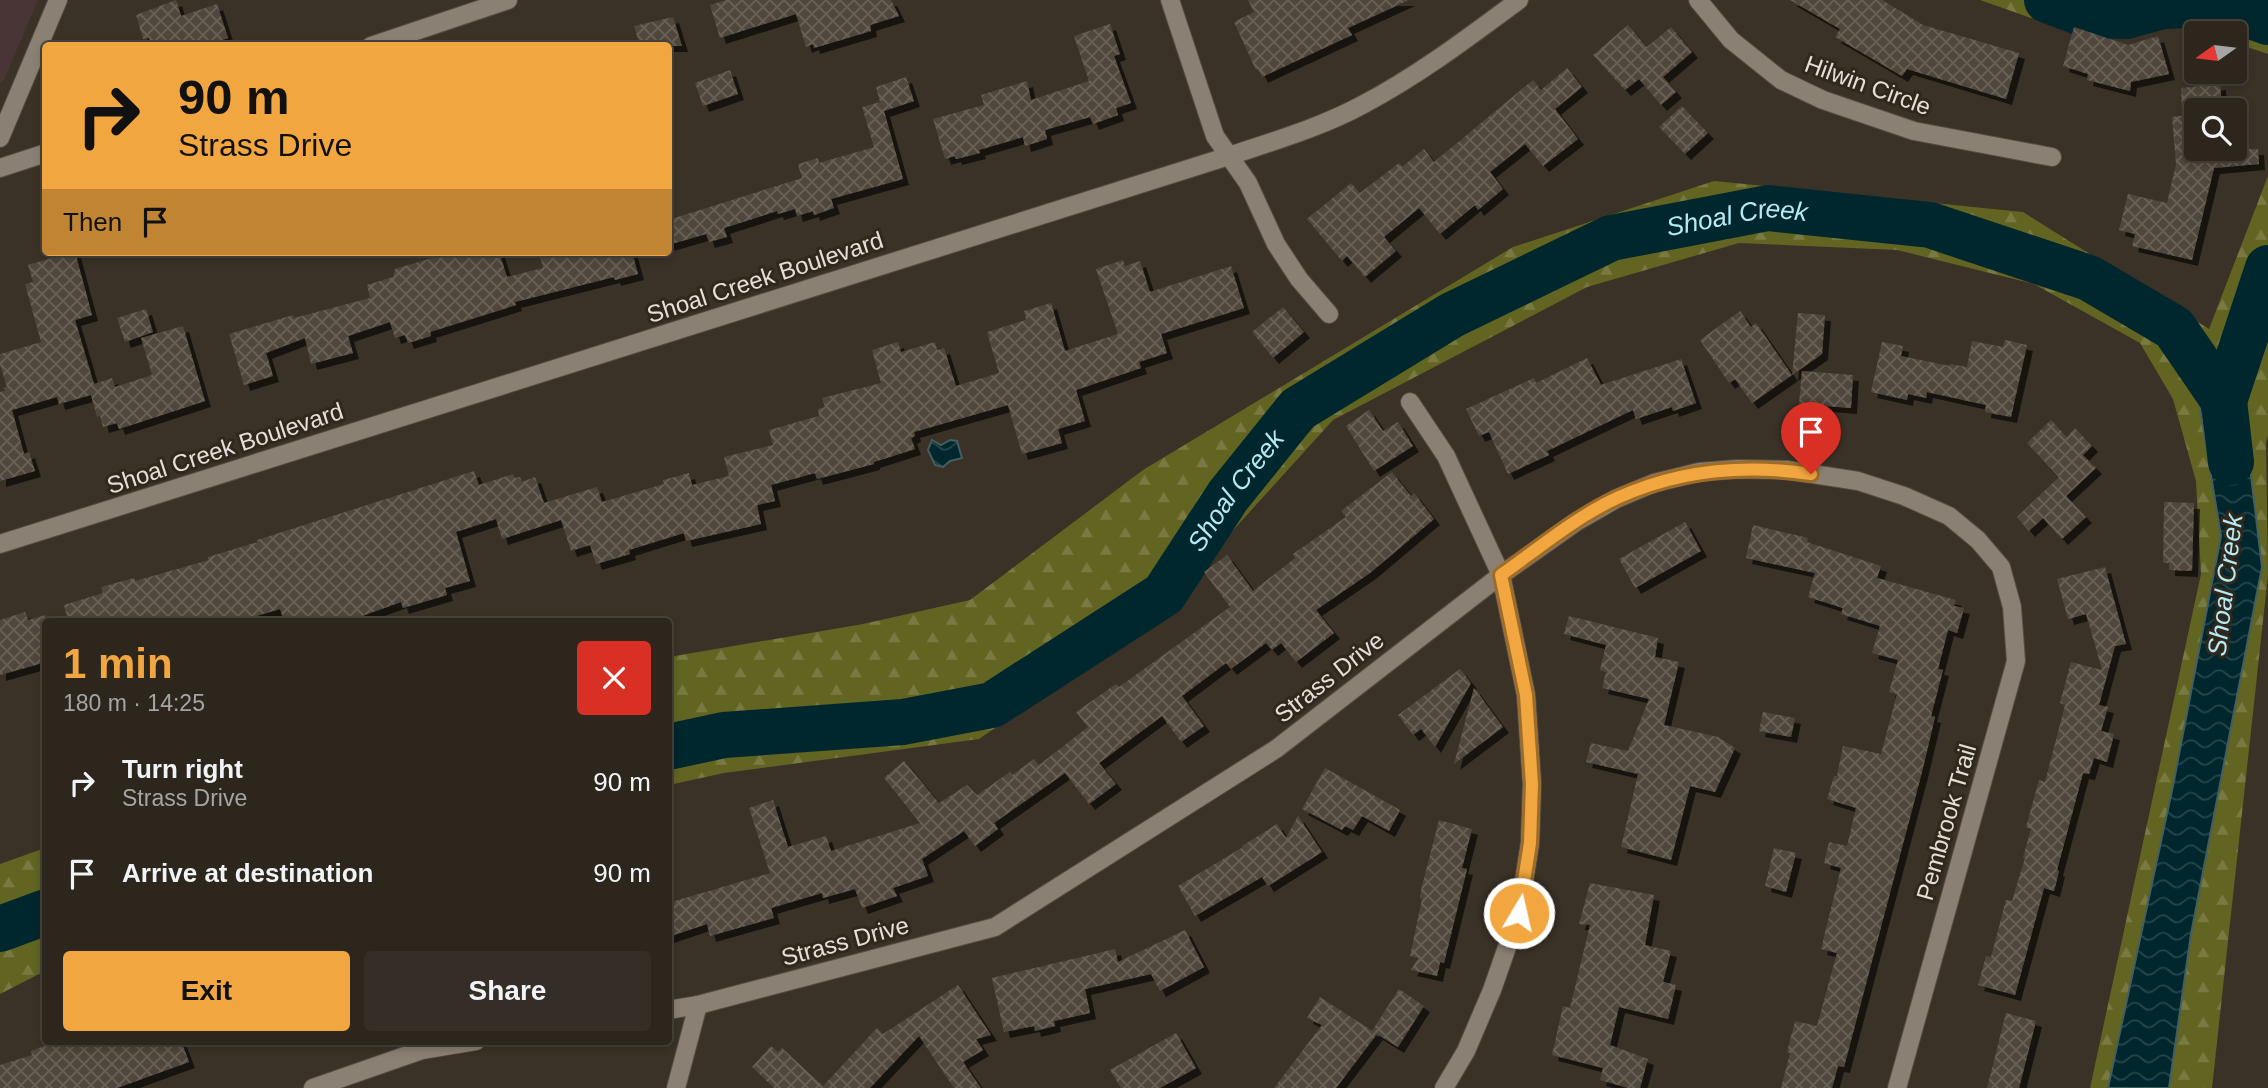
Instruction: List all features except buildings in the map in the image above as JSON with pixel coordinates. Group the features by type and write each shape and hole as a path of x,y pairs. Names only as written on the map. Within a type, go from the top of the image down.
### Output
{"street":[{"path":"0,138 7,110 58,0"},
{"path":"383,42 508,0"},
{"path":"1170,0 1215,136 1248,183 1276,244 1299,279 1329,314"},
{"name":"Shoal Creek Boulevard","path":"0,544 1315,127 1362,106 1457,46 1519,0"},
{"name":"Hilwin Circle","path":"1698,0 1731,40 1781,80 1823,100 1914,131 2052,157"},
{"path":"0,168 42,154"},
{"path":"1410,402 1446,456 1501,575 1526,695 1532,784 1530,843 1519,913 1492,990 1466,1051 1444,1088"},
{"name":"Strass Drive","path":"672,1009 698,1005 995,927 1276,749 1501,575 1576,522 1616,499 1654,483 1699,472 1737,469 1787,470 1858,481 1904,496 1949,516 1978,540 2001,567"},
{"name":"Pembrook Trail","path":"1897,1088 2016,662 2012,607 2001,567"},
{"path":"677,1088 698,1005"},
{"path":"313,1088 422,1050 452,1045"}],"shaded area":[{"path":"0,0 38,0 4,80 0,83"}],"green space":[{"path":"1980,0 2239,0 2268,7 2268,54 2247,47 2247,21 2184,21 2184,27 2128,28 2031,18"},
{"path":"2268,176 2268,575 2212,1088 2090,1088 2201,574 2196,481 2173,399 2140,343 2034,284 1897,250 1739,243 1587,287 1333,420 1197,570 1168,611 979,739 724,773 672,784 672,656 863,624 970,600 1143,470 1513,247 1714,181 2023,212 2209,329"},
{"path":"42,849 42,973 0,994 0,864"}],"water":[{"path":"2242,401 2262,567 2191,934 2169,1088 2108,1088 2173,786 2221,536 2199,402"},
{"path":"932,440 941,445 950,440 957,441 962,458 950,461 943,467 935,465 928,450"}],"waterway":[{"path":"2047,0 2087,15 2126,16 2162,6 2218,4 2268,22"},
{"name":"Shoal Creek","path":"672,746 724,735 903,722 992,705 1164,594 1228,496 1298,409 1452,315 1611,238 1768,208 1930,225 2089,278 2174,328 2224,401 2231,462"},
{"path":"2224,401 2268,268"},
{"name":"Shoal Creek","path":"0,929 42,913"}],"route":[{"path":"1519,913 1530,843 1532,784 1526,695 1501,575 1576,522 1616,499 1654,483 1699,472 1737,469 1787,470 1811,474"}]}
